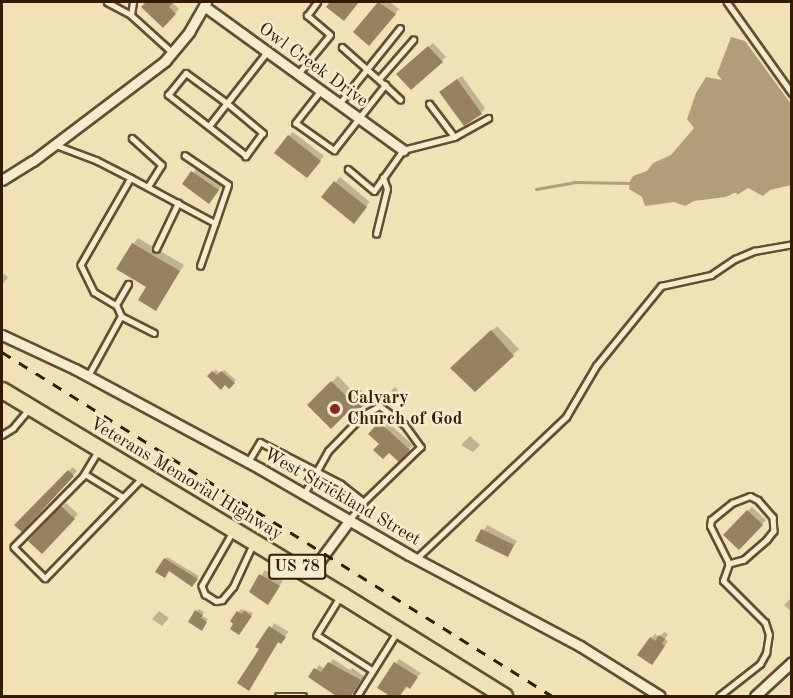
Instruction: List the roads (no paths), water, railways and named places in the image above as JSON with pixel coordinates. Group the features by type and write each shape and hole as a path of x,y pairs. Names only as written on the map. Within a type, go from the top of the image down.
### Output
{"main road":[{"name":"Veterans Memorial Highway","path":"2,390 342,595 504,696"}],"street":[{"name":"Owl Creek Drive","path":"205,4 267,52 404,150"},
{"path":"2,180 108,106 172,52 189,32 205,4"},
{"name":"West Strickland Street","path":"2,335 88,376 248,462 349,521 580,646 660,696"},
{"path":"309,575 349,521"},
{"path":"755,696 792,662"}],"lane":[{"path":"107,2 131,15 172,52"},
{"path":"131,15 133,2"},
{"path":"298,74 330,34 307,16 317,2"},
{"path":"728,2 792,93"},
{"path":"339,104 400,28"},
{"path":"379,79 413,40"},
{"path":"342,47 400,99"},
{"path":"209,126 267,52"},
{"path":"186,73 226,103 263,133 246,156 168,95 186,73"},
{"path":"321,91 296,123 334,150 385,85"},
{"path":"429,104 454,137"},
{"path":"348,169 374,190 404,150 454,137 488,118"},
{"path":"132,138 162,165 148,187"},
{"path":"55,145 96,160 215,223"},
{"path":"185,156 228,185 200,266"},
{"path":"131,178 81,265 94,292 116,305 122,316 154,333"},
{"path":"376,234 387,189 383,178"},
{"path":"156,249 178,203"},
{"path":"417,558 566,417 596,366 661,286 711,275 735,259 754,251 792,244"},
{"path":"116,305 128,284"},
{"path":"88,376 122,316"},
{"path":"304,494 328,451 363,415 380,406 405,425 422,447 364,502 349,521"},
{"path":"2,435 13,428 30,408"},
{"path":"248,462 260,442 318,471 364,502"},
{"path":"99,449 85,474 14,547 45,578 144,476"},
{"path":"85,474 123,497"},
{"path":"719,696 759,664 766,653 769,634 765,623 747,602 723,581 729,564 710,526 711,520 732,503 750,496 758,500 773,517 774,531 744,560 729,564"},
{"path":"234,530 202,586 205,594 216,601 222,600 233,587 254,542"},
{"path":"342,595 317,635 372,670"},
{"path":"357,696 399,630"},
{"path":"278,696 304,696"}],"waterway":[{"path":"536,189 574,182 630,183"}],"railway":[{"path":"2,352 552,696"}],"place":[{"name":"Calvary Church of God","path":"335,409"}]}
